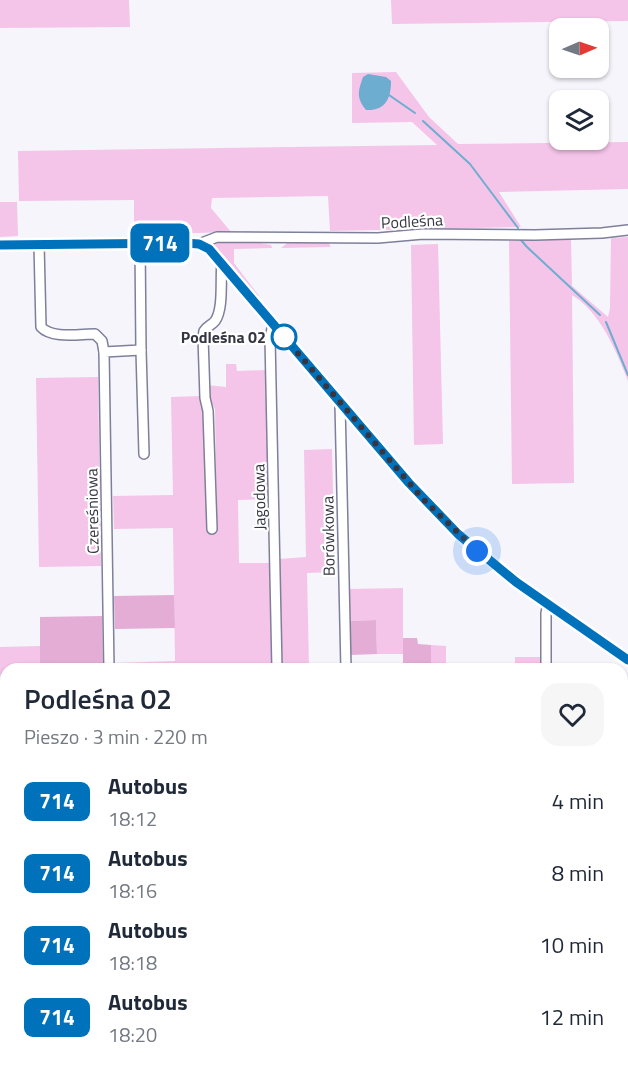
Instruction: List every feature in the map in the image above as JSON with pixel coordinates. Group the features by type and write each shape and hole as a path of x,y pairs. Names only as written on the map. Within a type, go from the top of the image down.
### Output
{"street":[{"name":"Podleśna","path":"0,245 199,244 217,237 378,238 413,234 535,235 628,230"},
{"path":"140,243 144,454"},
{"path":"39,244 41,327 53,334 95,334 102,341 104,352 141,350"},
{"path":"199,244 209,249 222,263 409,483 458,534 516,582 628,660"},
{"path":"212,529 203,338 204,331 214,323 219,311 222,263"},
{"name":"Jagodowa","path":"273,324 270,338 277,663"},
{"name":"Czereśniowa","path":"104,352 109,663"},
{"name":"Borówkowa","path":"340,403 346,663"},
{"path":"546,663 548,604"}],"shaded area":[{"path":"0,0 129,0 130,27 0,28"},
{"path":"391,0 628,0 628,21 609,21 609,18 549,18 549,22 392,24"},
{"path":"396,72 429,117 458,144 549,143 549,150 609,150 609,142 628,142 628,189 499,192 521,227 330,231 328,196 212,198 211,208 231,232 129,235 134,227 134,200 19,201 18,151 437,145 412,122 352,123 352,73"},
{"path":"0,202 17,202 18,236 0,237"},
{"path":"628,237 628,381 599,322 582,302 572,295 574,483 512,484 509,241 571,239 572,286 608,317 611,238"},
{"path":"217,241 248,241 271,245 272,248 234,249 234,263 259,296 256,296 212,244"},
{"path":"290,241 328,242 331,247 281,248"},
{"path":"438,244 443,444 414,445 411,245"},
{"path":"226,364 236,364 237,371 266,370 269,499 238,500 239,563 271,563 275,663 116,663 175,661 173,528 114,529 113,496 173,495 171,397 201,396 205,414 207,532 217,533 215,409 210,401 207,385 226,387"},
{"path":"98,377 101,566 39,567 36,378"},
{"path":"332,449 335,572 307,573 309,663 280,663 279,559 306,557 304,450"},
{"path":"403,588 403,654 377,654 376,620 349,621 348,589"},
{"path":"174,595 175,628 115,629 114,596"},
{"path":"102,616 103,663 40,663 40,617"},
{"path":"376,620 377,654 350,655 349,621"},
{"path":"403,638 417,638 418,644 431,645 431,663 403,663"},
{"path":"431,645 446,646 446,663 431,663"},
{"path":"40,646 40,663 0,663 0,647"},
{"path":"515,657 543,657 543,663 515,663"}],"water":[{"path":"368,74 386,77 391,81 386,103 373,110 366,110 359,98 363,77"}],"waterway":[{"path":"389,95 415,113"},
{"path":"423,121 470,164 518,228"},
{"path":"521,240 600,315"},
{"path":"606,322 628,375"}],"bus line":[{"name":"714","path":"0,245 185,243 199,244 209,249 215,253 409,483 458,534 516,582 628,660"}],"place":[{"name":"Podleśna 02","path":"284,337"}],"route":[{"path":"284,337 423,499 477,551"}]}
